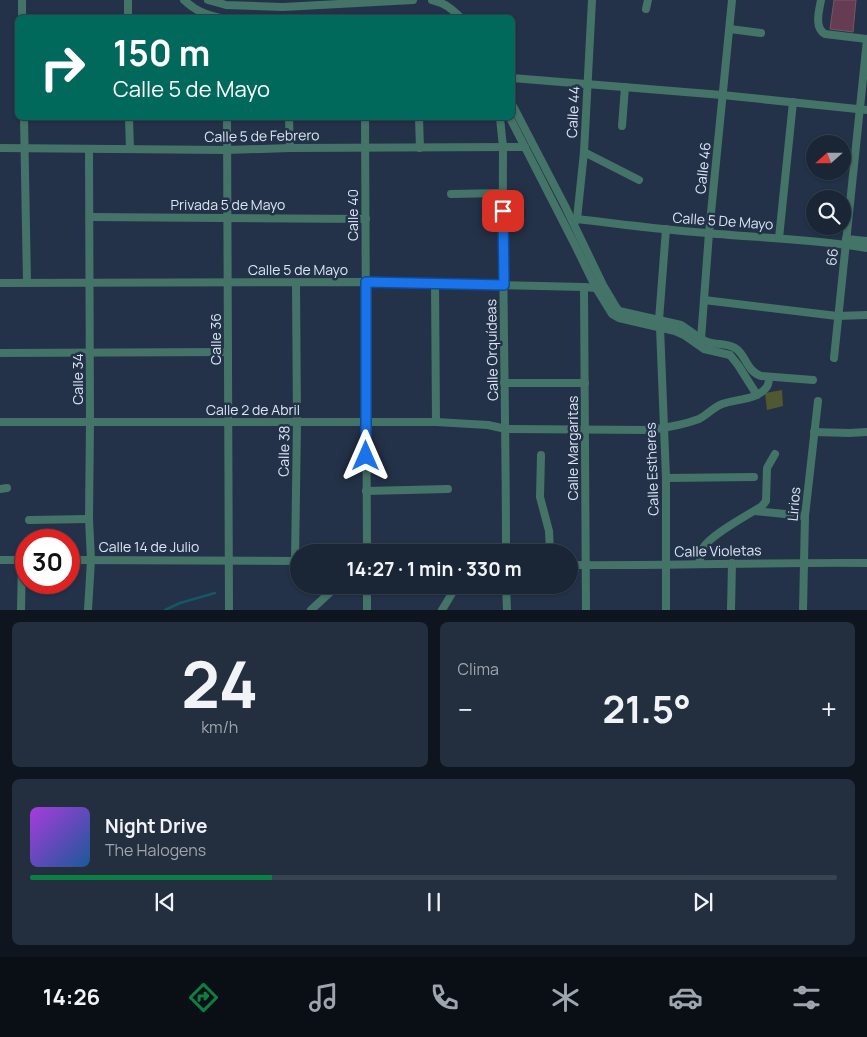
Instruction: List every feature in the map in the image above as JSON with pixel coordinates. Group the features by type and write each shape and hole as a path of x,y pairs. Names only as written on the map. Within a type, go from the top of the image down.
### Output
{"street":[{"path":"22,0 22,15"},
{"path":"128,0 128,15"},
{"path":"184,0 192,8 208,15"},
{"path":"208,0 283,7 318,3 413,0"},
{"path":"432,0 447,2 459,15"},
{"name":"Calle 44","path":"575,222 584,152 592,0"},
{"path":"646,9 648,0"},
{"name":"Calle 46","path":"701,338 709,233 732,0"},
{"path":"820,0 818,26 820,32 867,39"},
{"path":"730,29 761,32"},
{"name":"66","path":"834,358 837,316 863,110 867,39"},
{"path":"515,78 722,95 863,110"},
{"path":"622,126 625,87"},
{"path":"779,238 793,102"},
{"path":"24,120 27,283"},
{"path":"129,120 130,149"},
{"name":"Calle 36","path":"226,120 229,610"},
{"path":"289,120 290,148"},
{"name":"Calle 40","path":"365,120 367,544"},
{"path":"419,120 420,148"},
{"name":"Calle Orquídeas","path":"500,120 503,148 506,544"},
{"path":"513,120 525,148 612,314 615,316 681,325 711,343 734,347 753,372 761,376 813,380"},
{"path":"514,120 575,222 599,287"},
{"name":"Calle 5 de Febrero","path":"0,148 227,150 290,148 525,148"},
{"name":"Calle 34","path":"88,610 90,560 89,149"},
{"path":"584,152 639,180"},
{"path":"451,194 503,193"},
{"name":"Privada 5 de Mayo","path":"90,217 366,219"},
{"name":"Calle 5 De Mayo","path":"575,222 846,242 867,248"},
{"name":"Calle Estheres","path":"666,230 659,323 666,478 666,610"},
{"path":"846,242 867,241"},
{"name":"Calle 38","path":"296,282 297,544"},
{"name":"Calle 5 de Mayo","path":"0,283 366,282 599,287"},
{"path":"435,283 436,422"},
{"name":"Calle Margaritas","path":"584,287 586,610"},
{"path":"704,300 837,316 867,315"},
{"path":"659,323 684,335 704,349 730,355 757,395"},
{"path":"0,354 228,352"},
{"path":"506,429 649,430 663,428 700,418 722,404 757,395 766,389 769,377"},
{"path":"504,383 585,383"},
{"name":"Lirios","path":"803,610 805,516 818,401"},
{"name":"Calle 2 de Abril","path":"0,422 436,422 488,425 506,429"},
{"path":"814,432 867,432"},
{"path":"700,564 703,548 708,542 762,506 766,501 767,468 775,454"},
{"path":"541,455 540,497 549,531 550,544"},
{"path":"666,478 754,477"},
{"path":"366,491 448,489"},
{"path":"754,511 805,516"},
{"path":"29,520 89,519"},
{"path":"0,560 15,560"},
{"name":"Calle 14 de Julio","path":"80,560 230,560"},
{"path":"230,560 290,561"},
{"name":"Calle Violetas","path":"578,566 803,562 867,563"},
{"path":"731,610 732,563"},
{"path":"21,610 22,594"},
{"path":"311,610 328,594"},
{"path":"367,594 367,610"},
{"path":"442,610 452,594"},
{"path":"506,594 506,610"}],"green space":[{"path":"782,390 783,406 767,410 765,393"}],"building":[{"path":"834,0 856,0 853,32 830,29"}],"waterway":[{"path":"165,610 180,603 215,593"}],"route":[{"path":"366,456 366,282 504,285 503,211"}]}
